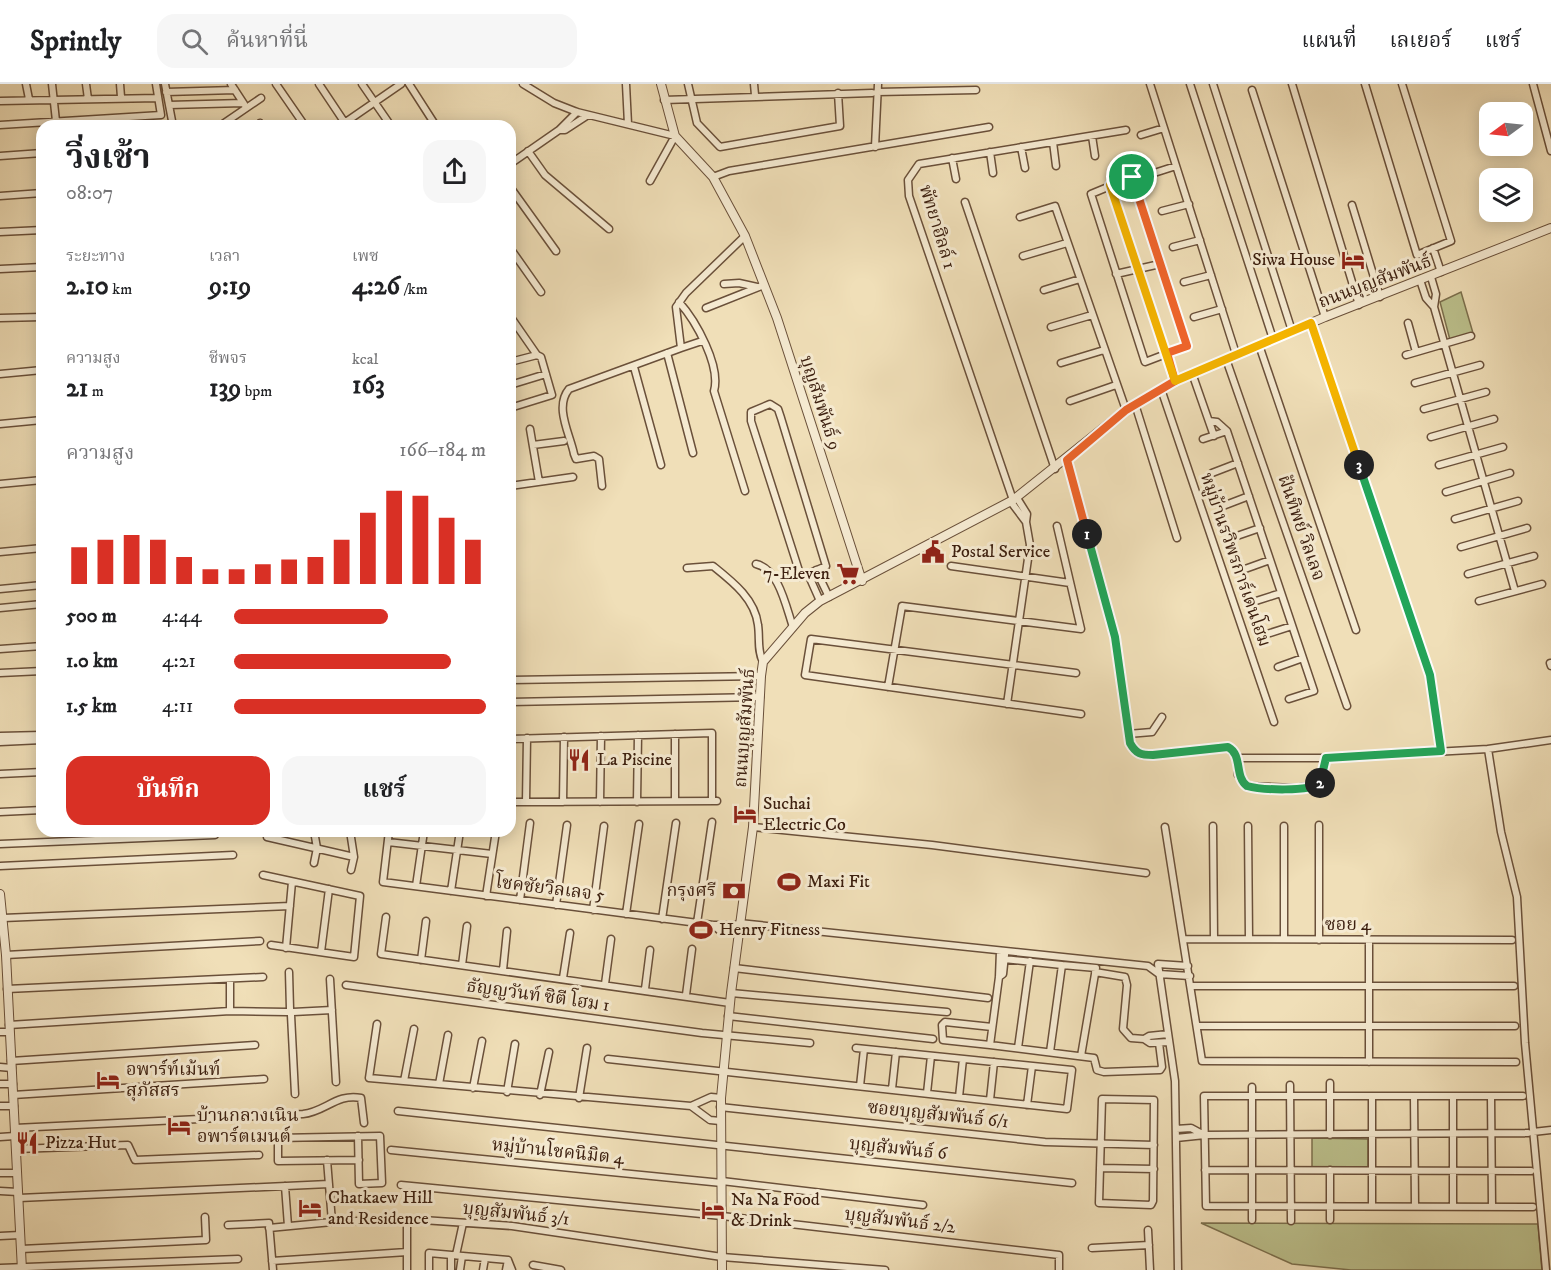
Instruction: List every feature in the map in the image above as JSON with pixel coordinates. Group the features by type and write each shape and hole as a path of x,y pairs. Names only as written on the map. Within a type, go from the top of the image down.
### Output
{"street":[{"path":"26,84 29,99"},
{"path":"52,84 56,120"},
{"path":"86,84 88,99"},
{"path":"120,84 121,97"},
{"path":"74,120 161,115 156,84"},
{"path":"165,84 172,120"},
{"path":"276,84 300,120"},
{"path":"319,84 341,120"},
{"path":"363,84 387,120"},
{"path":"351,120 401,84"},
{"path":"409,84 432,120"},
{"path":"523,84 554,103 577,112 675,136"},
{"path":"626,84 628,123"},
{"path":"650,181 675,136 661,84"},
{"path":"688,84 697,123 720,147 840,126 838,93"},
{"path":"754,84 754,95"},
{"path":"815,84 816,93"},
{"path":"875,147 875,93 878,84"},
{"path":"1150,84 1236,354"},
{"path":"1190,84 1273,339"},
{"path":"1213,84 1292,331"},
{"path":"1292,84 1359,305"},
{"path":"1365,84 1418,255 1451,241 1402,84"},
{"path":"1533,84 1551,151"},
{"path":"166,92 233,87 245,105"},
{"path":"664,100 816,93 976,90"},
{"path":"1252,90 1325,317"},
{"path":"0,100 158,98"},
{"path":"227,120 245,105 261,98"},
{"path":"169,105 245,105"},
{"path":"516,160 559,130 577,112"},
{"path":"559,130 565,130 588,115"},
{"path":"0,125 36,122"},
{"path":"713,177 729,171 989,128"},
{"path":"1141,135 1164,128"},
{"name":"พัทยาฮิลล์ 1","path":"1014,500 909,196 908,180 914,168 919,164 1126,130"},
{"name":"บุญสัมพันธ์ 9","path":"675,136 713,177 745,236 761,286 777,318 862,581"},
{"path":"1092,136 1095,156"},
{"path":"1053,142 1056,166"},
{"path":"1021,147 1025,168"},
{"path":"528,151 545,175 609,229"},
{"path":"0,156 36,153"},
{"path":"990,153 993,174"},
{"path":"952,158 956,179"},
{"path":"1151,174 1176,165"},
{"path":"1132,177 1187,346 1145,362 1090,194 1110,185 1132,177"},
{"path":"1110,185 1175,381"},
{"path":"0,196 36,193"},
{"path":"516,195 556,251"},
{"path":"965,201 1055,469"},
{"path":"1162,211 1189,204"},
{"path":"1020,217 1055,206 1126,410"},
{"path":"1352,206 1380,297"},
{"name":"ถนนบุญสัมพันธ์","path":"722,1270 720,1107 730,998 753,826 763,662 793,627 820,601 1014,500 1067,460 1126,410 1175,381 1325,317 1551,228"},
{"path":"0,232 36,230"},
{"path":"681,348 676,307 745,236"},
{"path":"1173,247 1200,240"},
{"path":"1023,256 1067,243"},
{"path":"1433,248 1442,272"},
{"path":"516,257 541,292"},
{"path":"1116,274 1160,264"},
{"path":"0,269 36,267"},
{"path":"1184,282 1211,275"},
{"path":"1431,277 1436,294 1434,307"},
{"path":"1044,290 1080,279"},
{"path":"1420,280 1426,298 1434,307 1515,591"},
{"path":"724,284 739,283 761,286"},
{"path":"706,308 761,286"},
{"path":"679,302 690,314 717,380 714,391 745,491"},
{"path":"1194,317 1222,309"},
{"path":"1052,327 1092,315"},
{"path":"0,318 36,317"},
{"path":"1311,323 1430,675 1441,751"},
{"path":"1408,323 1416,352"},
{"path":"516,325 537,355 542,357 552,395 516,406"},
{"path":"1406,355 1471,336"},
{"path":"602,486 600,459 594,456 576,459 562,409 562,397 569,389 702,341"},
{"path":"1259,345 1356,630"},
{"path":"1061,363 1104,350"},
{"path":"667,353 693,453"},
{"path":"516,360 537,355"},
{"name":"ฝันทิพย์ วิลเลจ","path":"1226,359 1347,706"},
{"path":"1415,383 1480,364"},
{"path":"634,367 661,465"},
{"path":"0,374 36,371"},
{"path":"1192,373 1214,436"},
{"path":"516,383 546,374"},
{"path":"1070,401 1116,385"},
{"name":"หมู่บ้านรวิพรการ์เดนโฮม","path":"1161,389 1274,722"},
{"path":"1424,409 1486,392"},
{"path":"773,404 781,418 826,566 816,570 801,577 751,421 751,412 764,405 773,404"},
{"path":"1135,404 1177,538"},
{"path":"1431,437 1494,419"},
{"path":"0,424 36,421"},
{"path":"1209,421 1217,422 1227,431 1314,691 1289,699"},
{"path":"530,429 539,482"},
{"path":"1203,439 1227,431"},
{"path":"533,445 564,441"},
{"path":"1439,465 1503,447"},
{"path":"1067,460 1115,637 1128,734 1134,751 1142,755 1153,755 1228,747 1233,750 1237,758 1238,775 1247,786 1296,788 1320,785 1326,758"},
{"path":"1212,473 1238,463"},
{"path":"1446,492 1510,473"},
{"path":"516,485 573,477"},
{"path":"0,484 36,481"},
{"path":"1223,506 1249,496"},
{"path":"1007,704 1030,540 1026,522 1027,514 1014,500"},
{"path":"1455,519 1518,501"},
{"path":"888,687 902,606 1019,619 1081,629 1057,526"},
{"path":"1234,537 1260,528"},
{"path":"1461,547 1527,528"},
{"path":"0,552 36,549"},
{"path":"1468,574 1534,556"},
{"path":"1245,569 1270,560"},
{"path":"756,564 766,568 775,580 793,627"},
{"path":"951,566 1070,583"},
{"path":"687,568 713,567 750,601 757,615 758,652 763,662"},
{"path":"816,570 829,597"},
{"path":"808,574 820,601"},
{"path":"1479,601 1542,584"},
{"path":"0,589 36,586"},
{"path":"1256,601 1281,592"},
{"path":"0,608 36,605"},
{"path":"1267,634 1292,626"},
{"path":"1076,673 811,639 805,675 1082,714"},
{"path":"0,649 36,646"},
{"path":"1278,667 1303,658"},
{"path":"0,673 36,670"},
{"path":"516,681 761,676"},
{"path":"516,702 760,697"},
{"path":"1128,734 1152,732 1162,717"},
{"path":"675,734 675,801"},
{"path":"516,739 712,734 714,801 516,802"},
{"path":"0,736 36,735"},
{"path":"638,735 638,802"},
{"path":"600,802 601,736"},
{"path":"562,802 564,737"},
{"path":"526,802 527,738"},
{"path":"0,742 36,740"},
{"path":"1237,758 1326,758 1488,749 1551,740"},
{"path":"1488,749 1501,832 1516,897 1530,1132 1548,1266"},
{"path":"0,774 36,772"},
{"path":"0,813 36,810"},
{"path":"697,923 712,822"},
{"path":"520,900 531,823"},
{"path":"663,919 676,823"},
{"path":"626,914 639,824"},
{"path":"556,905 567,825"},
{"path":"1319,825 1319,940"},
{"path":"593,910 604,826"},
{"path":"753,826 932,845 1146,873"},
{"path":"1213,826 1214,939"},
{"path":"1248,826 1249,939"},
{"path":"1284,826 1284,939"},
{"path":"1165,827 1180,933 1185,939 1202,1061 1516,1062"},
{"path":"0,844 150,837"},
{"path":"267,837 354,857"},
{"path":"314,862 317,848 315,837"},
{"path":"351,837 354,857 351,870"},
{"path":"388,837 388,842 492,854"},
{"path":"416,886 423,837"},
{"path":"451,891 459,837"},
{"path":"486,896 495,837"},
{"name":"โชคชัยวิลเลจ 5","path":"388,842 383,882 712,925 1148,966 1159,974 1190,976"},
{"path":"0,866 233,855"},
{"path":"263,875 360,896 354,957 272,945"},
{"path":"286,948 292,882"},
{"path":"321,952 329,889"},
{"path":"0,894 6,955 4,1009 10,1028 22,1269"},
{"path":"3,918 290,906"},
{"path":"386,917 381,954 704,997 947,1012"},
{"path":"421,960 426,921"},
{"path":"462,965 467,926"},
{"path":"503,970 507,931"},
{"path":"563,978 570,933"},
{"path":"605,984 611,939"},
{"name":"ซอย 4","path":"1185,939 1512,940"},
{"path":"1369,940 1369,1062"},
{"path":"6,955 260,941"},
{"path":"686,995 692,949"},
{"path":"645,989 650,950"},
{"path":"999,977 1002,974 1004,959 1002,951"},
{"path":"990,1045 1002,951"},
{"path":"1004,959 1096,968 1081,1056"},
{"path":"1018,1048 1030,961"},
{"path":"1178,1270 1175,1082 1158,964 1188,966"},
{"path":"1050,1052 1062,965"},
{"path":"734,968 988,998"},
{"path":"289,972 295,1094"},
{"path":"1095,972 1125,977 1128,985 1123,1029 1131,1038 1144,1039 1150,1043 1170,1042"},
{"path":"5,986 230,980 263,977"},
{"path":"330,978 336,1082"},
{"path":"230,980 230,1011"},
{"name":"ธัญญวันท์ ซิตี โฮม 1","path":"346,985 727,1036 810,1043"},
{"path":"1191,986 1514,986"},
{"path":"0,1032 10,1028 230,1011 332,1010"},
{"path":"728,1016 933,1039"},
{"path":"992,1027 945,1022 942,1024 943,1040 1094,1058 1099,1072 1160,1070 1162,1067 1159,1043"},
{"path":"377,1024 369,1078 540,1095 691,1106 711,1097 721,1098"},
{"path":"1197,1026 1515,1026"},
{"path":"404,1081 414,1029"},
{"path":"1144,1039 1149,1036 1168,1034"},
{"path":"439,1084 448,1035"},
{"path":"473,1088 482,1041"},
{"path":"507,1092 515,1044"},
{"path":"0,1067 11,1064 255,1045"},
{"path":"579,1098 587,1048"},
{"path":"608,1059 1066,1109 1072,1070 856,1048"},
{"path":"860,1086 864,1049"},
{"path":"540,1095 549,1052"},
{"path":"892,1089 896,1052"},
{"path":"927,1093 931,1056"},
{"path":"959,1097 963,1059"},
{"path":"990,1100 994,1062"},
{"path":"1027,1105 1032,1066"},
{"path":"13,1095 264,1080"},
{"path":"1330,1083 1330,1135"},
{"path":"0,1084 12,1084"},
{"path":"1290,1085 1291,1221"},
{"path":"1252,1087 1252,1220"},
{"path":"1523,1096 1204,1096 1206,1206 1533,1207"},
{"path":"1372,1096 1372,1206"},
{"path":"1414,1096 1415,1206"},
{"path":"1453,1096 1453,1206"},
{"path":"1491,1096 1492,1206"},
{"path":"0,1137 15,1132 315,1113 335,1100 348,1097 361,1098 364,1123"},
{"path":"1102,1099 1154,1100 1154,1169 1151,1205 1099,1203 1101,1145 1102,1099"},
{"path":"0,1106 14,1106"},
{"path":"691,1106 710,1120 720,1121"},
{"name":"ซอยบุญสัมพันธ์ 6/1","path":"720,1107 1045,1142 1154,1145"},
{"name":"บุญสัมพันธ์ 6","path":"398,1111 1072,1183"},
{"path":"1176,1129 1191,1128 1205,1135"},
{"path":"1176,1138 1205,1135 1491,1134 1551,1130"},
{"path":"358,1136 359,1160 359,1184 382,1183 380,1136 358,1136 278,1138 278,1161 359,1160"},
{"path":"16,1149 128,1145 135,1160 259,1155"},
{"name":"หมู่บ้านโชคนิมิต 4","path":"391,1150 722,1182 923,1205"},
{"path":"327,1160 332,1222"},
{"path":"1100,1168 1154,1169"},
{"path":"1205,1170 1531,1171"},
{"path":"1330,1170 1330,1220"},
{"path":"0,1173 17,1173"},
{"path":"0,1191 18,1195 329,1184"},
{"path":"401,1185 722,1215"},
{"path":"285,1186 288,1226"},
{"name":"บุญสัมพันธ์ 2/2","path":"722,1215 1059,1255 1059,1270"},
{"path":"21,1249 206,1240 205,1217"},
{"path":"407,1220 407,1270"},
{"name":"บุญสัมพันธ์ 3/1","path":"228,1225 288,1226 407,1220 512,1226 722,1257 885,1270"},
{"path":"451,1270 463,1223"},
{"path":"269,1226 273,1270"},
{"path":"1148,1230 1150,1270"},
{"path":"0,1236 21,1235"},
{"path":"1092,1248 1149,1245"},
{"path":"272,1261 407,1252"},
{"path":"429,1270 429,1253 508,1260"},
{"path":"456,1256 460,1270"},
{"path":"483,1270 485,1258"},
{"path":"0,1268 22,1269 238,1259"},
{"path":"506,1270 508,1260"},
{"path":"508,1260 512,1270"},
{"path":"533,1265 561,1270"}],"green space":[{"path":"1461,292 1473,333 1450,340 1440,302"},
{"path":"1312,1138 1368,1139 1368,1169 1312,1169"},
{"path":"1201,1223 1538,1224 1542,1270 1351,1270 1292,1264"}],"place":[{"name":"Siwa House","path":"1353,260"},
{"name":"Postal Service","path":"933,552"},
{"name":"7-Eleven","path":"848,574"},
{"name":"La Piscine","path":"579,760"},
{"name":"Suchai Electric Co","path":"745,814"},
{"name":"Maxi Fit","path":"789,882"},
{"name":"กรุงศรี","path":"734,891"},
{"name":"Henry Fitness","path":"701,930"},
{"name":"อพาร์ท์เม้นท์ สุภัสสร","path":"108,1080"},
{"name":"บ้านกลางเนิน อพาร์ตเมนต์","path":"179,1126"},
{"name":"Pizza Hut","path":"27,1143"},
{"name":"Chatkaew Hill and Residence","path":"310,1208"},
{"name":"Na Na Food & Drink","path":"713,1210"}],"route":[{"path":"1132,177 1110,185 1175,381 1311,323 1430,675 1441,751 1326,758 1320,785 1296,788 1252,788 1241,781 1238,775 1237,758 1233,750 1228,747 1153,755 1142,755 1134,751 1130,743 1115,637 1067,460 1126,410 1175,381 1167,353 1187,346 1132,177"}]}
